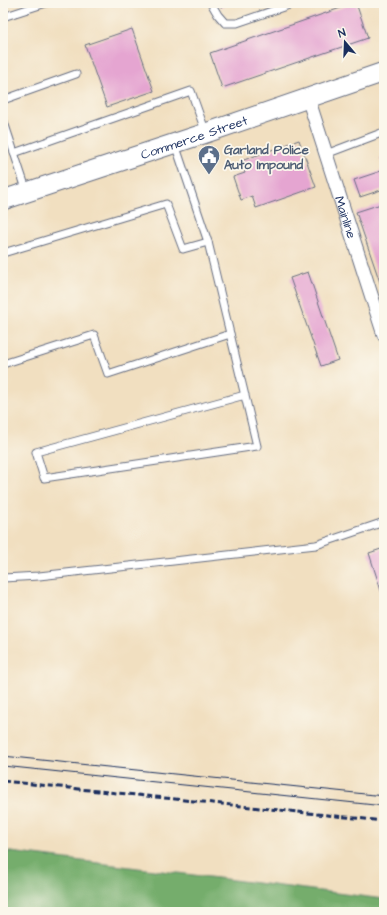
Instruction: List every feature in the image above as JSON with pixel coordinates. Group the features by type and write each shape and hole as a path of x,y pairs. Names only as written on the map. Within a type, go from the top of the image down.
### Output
{"street":[{"name":"Commerce Street","path":"3,200 175,144 384,72"},
{"name":"Mainline","path":"308,98 382,320 384,335"}],"lane":[{"path":"3,17 46,3"},
{"path":"211,3 218,15 225,22 237,23 295,3"},
{"path":"3,100 76,74"},
{"path":"14,153 192,91 206,133"},
{"path":"3,119 27,192"},
{"path":"326,154 384,132"},
{"path":"175,144 208,242 245,395 257,446 44,478 36,452 245,395"},
{"path":"3,253 166,204 183,249 208,242"},
{"path":"3,364 94,335 108,374 230,334"},
{"path":"3,578 39,576 316,545 384,522"}],"green space":[{"path":"3,851 384,899 384,912 3,912"}],"building":[{"path":"219,3 233,3 221,7"},
{"path":"355,3 368,38 222,88 210,53"},
{"path":"132,29 154,91 107,107 85,45"},
{"path":"299,140 316,187 256,208 252,196 241,200 233,177 245,173 241,161"},
{"path":"384,157 384,168 380,158"},
{"path":"384,170 384,189 360,197 354,180"},
{"path":"384,203 384,294 356,212"},
{"path":"308,272 338,360 321,366 290,278"},
{"path":"384,548 384,600 369,553"}],"tram line":[{"path":"3,756 384,796"},
{"path":"3,766 384,806"}],"railway":[{"path":"3,781 384,821"}],"place":[{"name":"Garland Police Auto Impound","path":"209,176"}]}
